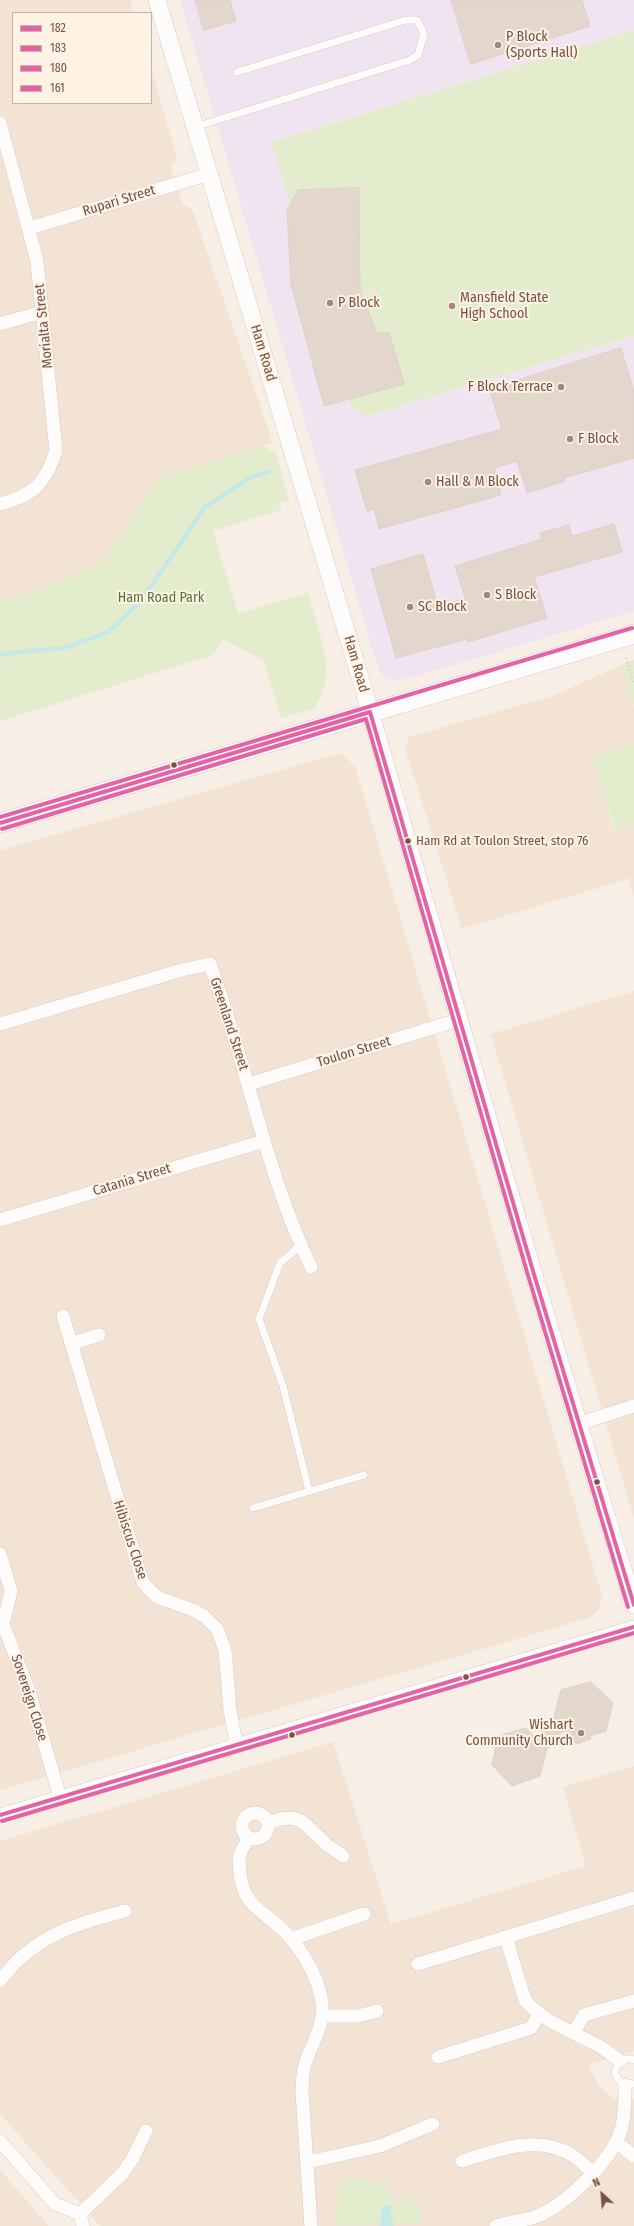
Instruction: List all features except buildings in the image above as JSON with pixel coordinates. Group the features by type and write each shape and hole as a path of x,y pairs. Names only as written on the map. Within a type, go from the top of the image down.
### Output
{"main road":[{"path":"0,823 634,634"}],"street":[{"name":"Ham Road","path":"157,0 370,712 458,1020 578,1424 634,1605"},
{"name":"Morialta Street","path":"0,504 12,501 38,487 50,470 56,451 37,261 30,228 1,131"},
{"name":"Rupari Street","path":"30,228 208,174"},
{"path":"0,324 42,312"},
{"name":"Greenland Street","path":"0,1024 182,970 210,964 249,1084 264,1141 301,1245 311,1266"},
{"name":"Toulon Street","path":"249,1084 458,1020"},
{"name":"Catania Street","path":"0,1220 264,1141"},
{"name":"Hibiscus Close","path":"63,1316 143,1583 156,1597 204,1616 217,1629 222,1638 236,1744"},
{"path":"71,1344 99,1335"},
{"path":"578,1424 634,1406"},
{"name":"Sovereign Close","path":"0,1554 11,1591 3,1624 28,1688 60,1797"},
{"path":"0,1814 634,1626"},
{"path":"249,1838 242,1827 242,1823 247,1815 260,1813 268,1823"},
{"path":"268,1823 289,1817 305,1822 327,1845 343,1856"},
{"path":"249,1838 258,1839 265,1835 268,1823"},
{"path":"249,1838 239,1855 244,1894 251,1903 291,1939 309,1964 316,1979 321,2000 322,2016 319,2033 308,2056 302,2075 311,2226"},
{"path":"418,1964 634,1898"},
{"path":"0,1981 24,1953 44,1939 94,1920 125,1911"},
{"path":"291,1939 364,1914"},
{"path":"506,1938 525,2000 539,2014 600,2046 620,2061"},
{"path":"574,2032 584,2015 634,2001"},
{"path":"322,2016 358,2016 377,2011"},
{"path":"438,2057 531,2028 539,2014"},
{"path":"496,2226 533,2218 556,2205 593,2173 616,2142 621,2131 630,2084"},
{"path":"308,2162 380,2146 433,2124"},
{"path":"0,2141 55,2204 82,2220 122,2174 133,2158 146,2131"},
{"path":"616,2142 634,2156"},
{"path":"462,2162 513,2145 542,2144 572,2155 593,2173"}],"lane":[{"path":"195,127 410,60 418,54 424,34 417,20 406,20 237,72"},
{"path":"301,1245 280,1263 259,1319 283,1386 310,1491"},
{"path":"253,1508 364,1475"},
{"path":"630,2084 618,2080 615,2074 617,2065 620,2061 628,2059 634,2060"}],"path":[{"path":"626,658 634,684"}],"shaded area":[{"path":"0,0 130,0 134,12 12,12 12,104 152,104 152,72 175,150 176,160 171,167 183,204 190,208 194,214 273,443 158,478 103,562 39,590 0,601"},
{"name":"Mansfield State High School","path":"180,0 634,0 634,611 413,677 394,681 383,677 377,665"},
{"path":"621,665 634,707 634,743 592,756 614,831 634,825 634,898 628,879 462,929 405,748 409,737 553,696"},
{"path":"341,753 355,766 602,1596 599,1609 589,1618 0,1790 0,850"},
{"path":"634,991 634,1519 491,1034"},
{"path":"333,1742 391,1924 586,1866 563,1787 634,1766 634,2051 588,2065 599,2086 614,2099 634,2099 634,2226 100,2226 0,2114 0,1841"},
{"path":"0,2170 49,2226 0,2226"}],"green space":[{"path":"634,30 634,336 368,416 351,408 271,142"},
{"name":"Ham Road Park","path":"263,446 275,452 289,500 279,503 281,510 213,531 238,613 308,593 321,637 326,668 325,683 321,697 313,709 281,718 264,661 224,639 213,655 0,721 0,601 39,590 103,562 158,478"},
{"path":"634,660 634,707 621,665"},
{"path":"634,743 634,825 615,831 592,756"},
{"path":"338,2178 377,2180 377,2185 386,2184 394,2203 415,2193 423,2216 419,2218 421,2224 336,2226"}],"water":[{"path":"385,2205 391,2206 392,2209 390,2216 394,2222 393,2226 380,2226 381,2209"}],"waterway":[{"path":"0,654 64,648 108,632 140,602 205,507 250,478 269,471"}],"transit line":[{"name":"180","path":"0,817 632,628"},
{"name":"182","path":"370,712 533,1271 634,1605"},
{"name":"182","path":"0,823 370,712"},
{"name":"183","path":"2,829 366,719 527,1272 628,1607"},
{"name":"161","path":"0,1815 634,1627"},
{"name":"183","path":"2,1821 634,1633"}],"place":[{"name":"P Block (Sports Hall)","path":"498,45"},
{"name":"P Block","path":"330,303"},
{"name":"Mansfield State High School","path":"452,306"},
{"name":"F Block Terrace","path":"561,387"},
{"name":"F Block","path":"570,439"},
{"name":"Hall & M Block","path":"428,482"},
{"name":"S Block","path":"487,595"},
{"name":"SC Block","path":"410,607"},
{"name":"Ham Rd at Toulon Street, stop 76","path":"408,841"},
{"name":"Wishart Community Church","path":"581,1733"}]}
